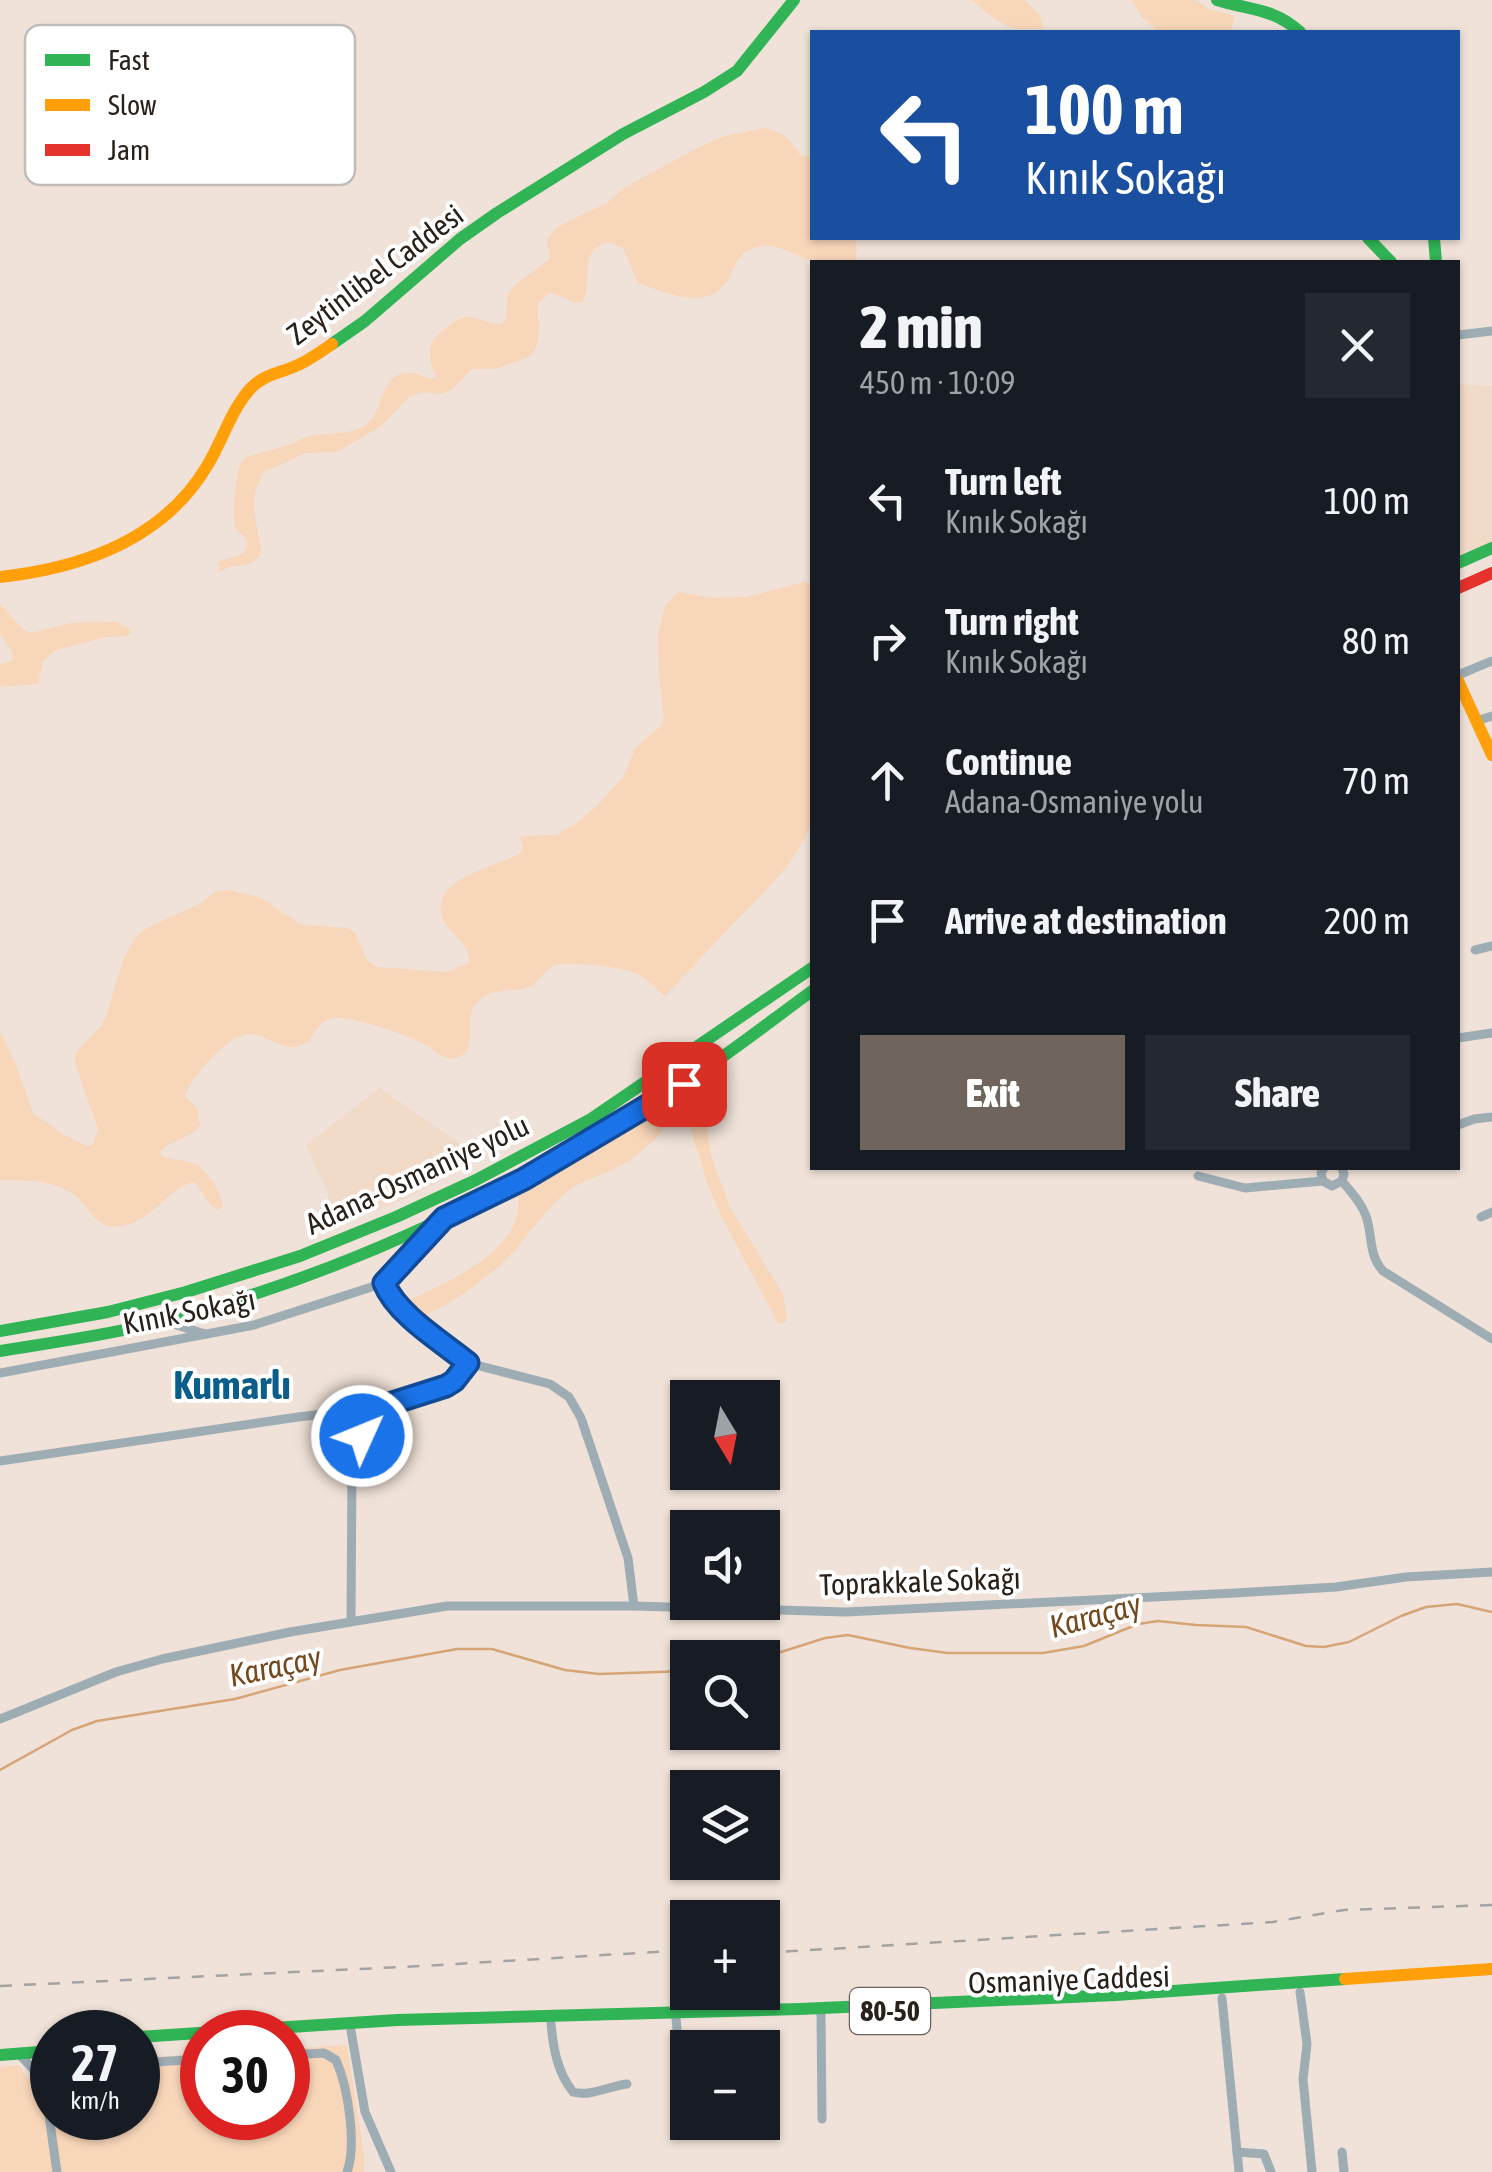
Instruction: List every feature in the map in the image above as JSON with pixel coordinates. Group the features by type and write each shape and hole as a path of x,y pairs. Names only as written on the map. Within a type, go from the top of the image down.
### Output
{"main road":[{"name":"Zeytinlibel Caddesi","path":"0,578 78,563 118,546 164,518 195,487 234,413 260,380 298,365 343,336 474,229 554,176 731,75 748,60 794,0"},
{"path":"1217,0 1276,13 1297,30"},
{"path":"1370,240 1389,260"},
{"path":"1460,562 1492,548"},
{"path":"1460,587 1492,572"},
{"path":"1460,687 1492,755"},
{"name":"Adana-Osmaniye yolu","path":"0,1331 108,1312 186,1292 300,1256 396,1218 591,1118 810,969"},
{"name":"Adana-Osmaniye yolu","path":"0,1352 163,1321 377,1248 524,1179 684,1084 810,992"},
{"path":"160,2035 397,2020 800,2010 1116,1996 1492,1972"},
{"name":"Osmaniye Caddesi","path":"310,2034 458,2024 1222,1998 1492,1972"},
{"path":"0,2046 30,2044"},
{"path":"0,2055 30,2053"}],"street":[{"path":"1460,335 1492,332"},
{"path":"1460,682 1492,661"},
{"path":"1476,721 1492,716"},
{"path":"1475,950 1492,946"},
{"path":"1460,1038 1492,1033"},
{"path":"1460,1123 1492,1117"},
{"path":"1323,1170 1323,1180 1332,1186 1342,1181 1343,1170"},
{"path":"1198,1176 1238,1188 1323,1180"},
{"path":"1342,1181 1365,1214 1374,1257 1384,1271 1492,1339"},
{"path":"1481,1217 1492,1212"},
{"name":"Kınık Sokağı","path":"0,1373 273,1320 384,1283 444,1218"},
{"path":"384,1283 396,1304 468,1363 550,1384 574,1402 628,1558 634,1606"},
{"path":"163,1321 208,1335"},
{"path":"0,1462 380,1407 446,1386 468,1363"},
{"path":"351,1621 352,1466 362,1436 380,1407"},
{"name":"Toprakkale Sokağı","path":"0,1719 116,1672 180,1655 447,1606 866,1611 1336,1587 1492,1572"},
{"path":"1300,1992 1308,2044 1303,2079 1312,2172"},
{"path":"1222,1998 1239,2172"},
{"path":"821,2014 822,2119"},
{"path":"676,2018 677,2030"},
{"path":"551,2023 556,2057 573,2092 585,2094 627,2084"},
{"path":"351,2031 365,2112 391,2172"},
{"path":"18,2054 30,2066"},
{"path":"310,2054 324,2054 336,2060 342,2076 352,2133 347,2172"},
{"path":"54,2140 58,2172"},
{"path":"1237,2152 1264,2154 1271,2172"},
{"path":"1342,2152 1344,2172"}],"shaded area":[{"path":"972,0 1025,0 1039,14 1044,29 1011,27"},
{"path":"1132,0 1195,0 1234,16 1231,30 1156,30"},
{"path":"764,128 786,137 800,155 810,157 810,240 855,240 855,260 811,260 778,248 754,248 739,259 722,288 712,295 688,298 638,283 623,248 608,242 598,246 589,259 582,302 573,303 550,293 539,302 540,327 536,347 529,357 495,369 472,369 452,390 441,394 424,392 410,396 381,426 337,452 305,453 263,473 255,492 254,510 259,557 250,564 220,572 218,562 242,553 248,545 236,528 234,515 241,462 307,437 361,427 373,416 388,384 401,374 434,379 430,349 435,337 466,317 497,324 506,320 508,294 550,259 547,240 554,230 722,137"},
{"path":"1460,384 1492,386 1492,543 1460,556"},
{"path":"804,582 810,584 810,824 776,880 665,996 629,971 559,964 528,987 497,992 480,1000 472,1011 467,1049 456,1058 442,1056 395,1032 349,1019 327,1020 303,1045 293,1047 255,1034 240,1036 211,1058 185,1096 197,1108 200,1125 161,1151 161,1156 191,1163 205,1171 222,1202 223,1207 217,1210 194,1182 176,1190 142,1218 110,1226 102,1224 77,1197 62,1188 0,1180 0,1031 33,1113 64,1135 93,1145 98,1129 75,1063 76,1052 106,1016 123,961 139,934 203,902 214,892 227,890 259,897 302,925 348,928 355,933 367,960 377,967 447,972 469,963 464,946 442,915 445,894 469,875 521,853 520,836 557,835 579,821 623,777 636,747 661,726 664,718 658,632 666,604 678,592 712,598 747,597"},
{"path":"0,604 31,633 71,623 116,622 131,633 56,650 43,661 38,684 0,687 0,664 12,661 13,653 0,634"},
{"path":"704,1086 715,1098 706,1123 711,1156 730,1207 783,1294 787,1320 783,1324 778,1323 722,1218 689,1124 683,1117 675,1117 625,1163 567,1192 504,1261 459,1296 420,1318 403,1303 459,1275 495,1249 509,1234 517,1216 518,1197"},
{"path":"380,1088 481,1159 405,1199 331,1228 327,1191 306,1145"},
{"path":"347,2045 364,2172 0,2172 0,2067 19,2065 30,2078 30,2140 160,2140 160,2057 180,2055 180,2140 310,2140 310,2048"}],"waterway":[{"name":"Karaçay","path":"780,1652 848,1635 948,1653 1043,1653 1084,1646 1138,1624 1158,1621 1246,1627 1306,1646 1324,1647 1349,1642 1426,1607 1457,1604 1492,1612"},
{"name":"Karaçay","path":"0,1770 72,1730 97,1721 235,1699 340,1670 457,1649 492,1649 565,1670 599,1674 670,1672"}],"railway":[{"path":"780,1952 1273,1922 1344,1910 1492,1905"},
{"path":"0,1986 670,1951"}],"traffic: fast":[{"path":"332,344 497,213 623,134 737,71 794,0"},
{"path":"1217,0 1271,14 1298,30"},
{"path":"1370,240 1389,260"},
{"path":"1434,240 1436,260"},
{"path":"1460,562 1492,548"},
{"path":"0,1331 108,1312 186,1292 300,1256 396,1217 591,1119 810,969"},
{"path":"0,1351 124,1330 214,1307 284,1284 422,1228 620,1123 715,1062 810,992"},
{"path":"160,2036 397,2020 800,2009 1116,1995 1345,1979"},
{"path":"0,2055 30,2053"}],"traffic: slow":[{"path":"0,577 90,557 144,531 189,492 238,405 257,382 304,362 332,344"},
{"path":"1460,685 1492,755"},
{"path":"1345,1979 1492,1969"}],"traffic: jam":[{"path":"1460,587 1492,573"}],"district":[{"name":"Kumarlı","path":"232,1384"}],"route":[{"path":"362,1436 380,1407 446,1386 468,1363 388,1294 384,1283 398,1266 444,1218 524,1179 684,1084"}]}
